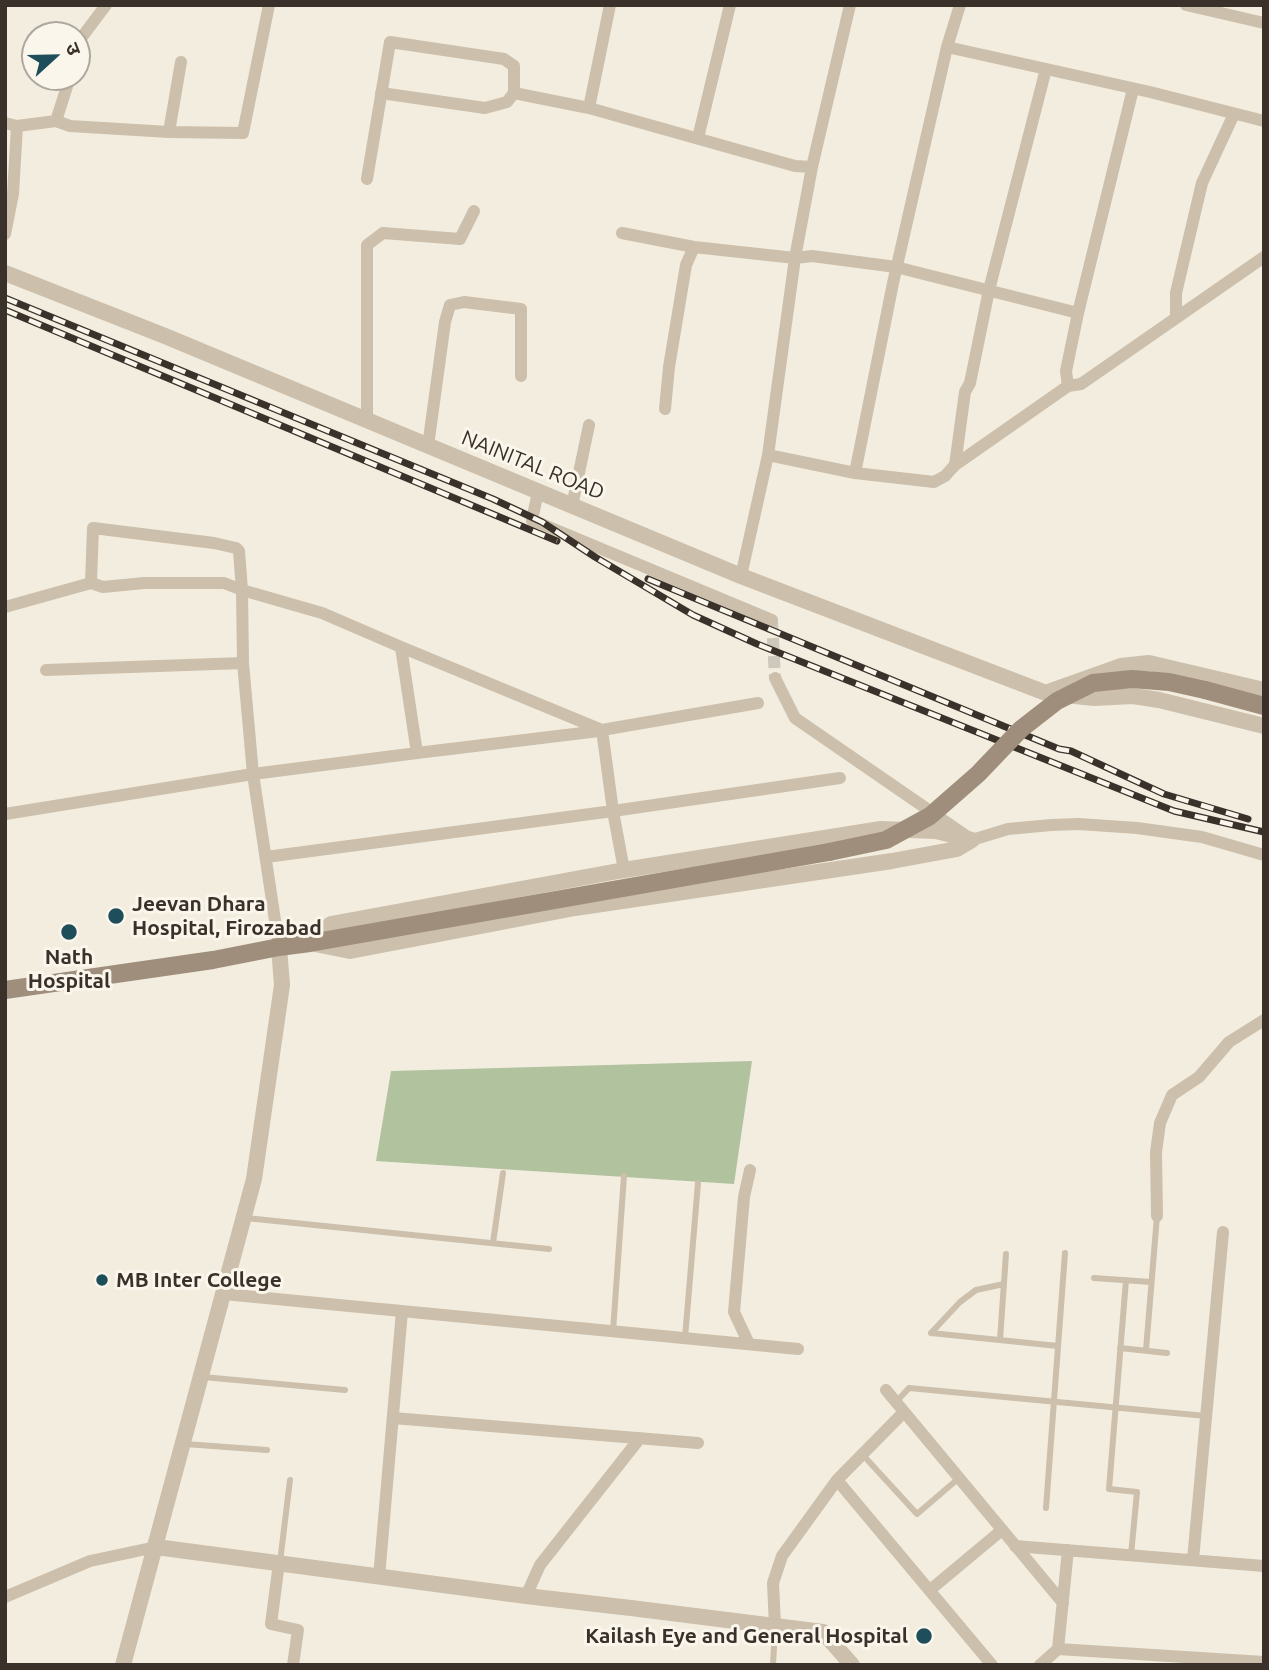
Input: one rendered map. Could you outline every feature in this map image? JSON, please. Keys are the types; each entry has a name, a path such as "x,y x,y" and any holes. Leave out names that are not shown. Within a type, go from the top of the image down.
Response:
{"main road":[{"path":"5,990 213,960 886,840 930,816 978,774 1021,729 1057,701 1093,683 1132,679 1169,682 1264,706"}],"street":[{"path":"91,25 106,5"},
{"path":"5,234 13,194 11,124 56,121 70,126 243,133 269,5"},
{"path":"589,108 610,5"},
{"path":"698,138 730,5"},
{"path":"741,576 768,455 795,258 812,167 850,5"},
{"path":"855,473 896,267 947,47 960,5"},
{"path":"1186,5 1264,23"},
{"path":"367,179 381,93 390,42 504,59 514,66 514,93 508,102 485,108 381,93"},
{"path":"947,47 1264,121"},
{"path":"169,132 180,62"},
{"path":"955,465 965,392 970,383 989,290 1046,69"},
{"path":"1068,386 1066,371 1078,313 1133,89"},
{"path":"56,121 66,91"},
{"path":"514,93 589,108 795,166 812,167"},
{"path":"1176,318 1176,293 1202,183 1234,114"},
{"path":"367,421 367,245 383,233 460,239 474,211"},
{"path":"622,233 694,247 795,258 812,256 896,267 1078,313"},
{"path":"665,409 669,367 686,265 694,247"},
{"path":"768,455 855,473 934,482 946,476 955,465 1068,386 1081,384 1264,257"},
{"name":"NAINITAL ROAD","path":"5,273 165,336 741,576 1046,693 1094,698 1133,696 1264,726"},
{"path":"428,446 445,322 450,305 464,302 522,309 521,376"},
{"path":"572,506 589,425"},
{"path":"538,492 532,520 772,620"},
{"path":"91,583 93,528 236,548 240,558 243,663 253,774 279,947 282,985 254,1179 123,1665"},
{"path":"5,607 91,583 103,587 144,583 225,583 322,613 602,730"},
{"path":"401,648 417,753"},
{"path":"46,670 243,663"},
{"path":"1046,693 1121,666 1149,663 1264,690"},
{"path":"1093,675 1094,698"},
{"path":"775,678 795,718 972,840"},
{"path":"5,814 253,774 602,730 758,703"},
{"path":"602,730 624,870"},
{"path":"266,857 840,778"},
{"path":"310,943 350,951 575,908 905,859 957,849 972,840 1008,829 1051,825 1137,828 1202,836 1264,855"},
{"path":"310,943 331,924 624,870 881,829 936,831 972,840"},
{"path":"1157,1216 1156,1152 1160,1123 1172,1095 1199,1077 1228,1042 1264,1020"},
{"path":"748,1344 734,1312 744,1197 750,1170"},
{"path":"1193,1560 1223,1232"},
{"path":"224,1294 798,1349"},
{"path":"379,1577 402,1311"},
{"path":"886,1390 1063,1603"},
{"path":"775,1626 773,1583 782,1556 837,1480 900,1407"},
{"path":"393,1418 698,1443"},
{"path":"526,1597 540,1565 640,1438"},
{"path":"837,1480 992,1665"},
{"path":"930,1590 1002,1530"},
{"path":"1015,1546 1264,1566"},
{"path":"5,1597 90,1561 156,1547 526,1597 823,1632 852,1665"},
{"path":"1058,1650 1068,1550"},
{"path":"279,1563 271,1624 298,1630 293,1665"},
{"path":"1040,1665 1058,1650 1264,1662"}],"lane":[{"path":"493,1244 503,1173"},
{"path":"612,1331 624,1176"},
{"path":"685,1338 698,1183"},
{"path":"1146,1350 1157,1216"},
{"path":"244,1218 549,1249"},
{"path":"1046,1508 1065,1253"},
{"path":"1000,1340 1006,1254"},
{"path":"1094,1278 1151,1282"},
{"path":"1126,1280 1109,1489 1136,1492 1131,1555"},
{"path":"1003,1284 976,1290 960,1302 931,1333 1058,1346"},
{"path":"1120,1348 1167,1353"},
{"path":"201,1377 345,1390"},
{"path":"900,1407 909,1388 1206,1416"},
{"path":"184,1444 267,1450"},
{"path":"862,1454 917,1514 959,1478"},
{"path":"279,1563 289,1480"},
{"path":"773,1665 775,1626"}],"green space":[{"path":"752,1061 734,1184 376,1161 391,1071"}],"tunnel":[{"path":"772,620 775,678"}],"railway":[{"path":"5,298 493,499 542,522 693,615 757,644 1174,811 1264,832"},
{"path":"5,310 557,541"},
{"path":"648,579 1059,749 1071,751 1164,794 1248,819"}],"place":[{"name":"Jeevan Dhara Hospital, Firozabad","path":"116,916"},
{"name":"Nath Hospital","path":"69,932"},
{"name":"MB Inter College","path":"102,1280"},
{"name":"Kailash Eye and General Hospital","path":"924,1636"}]}
